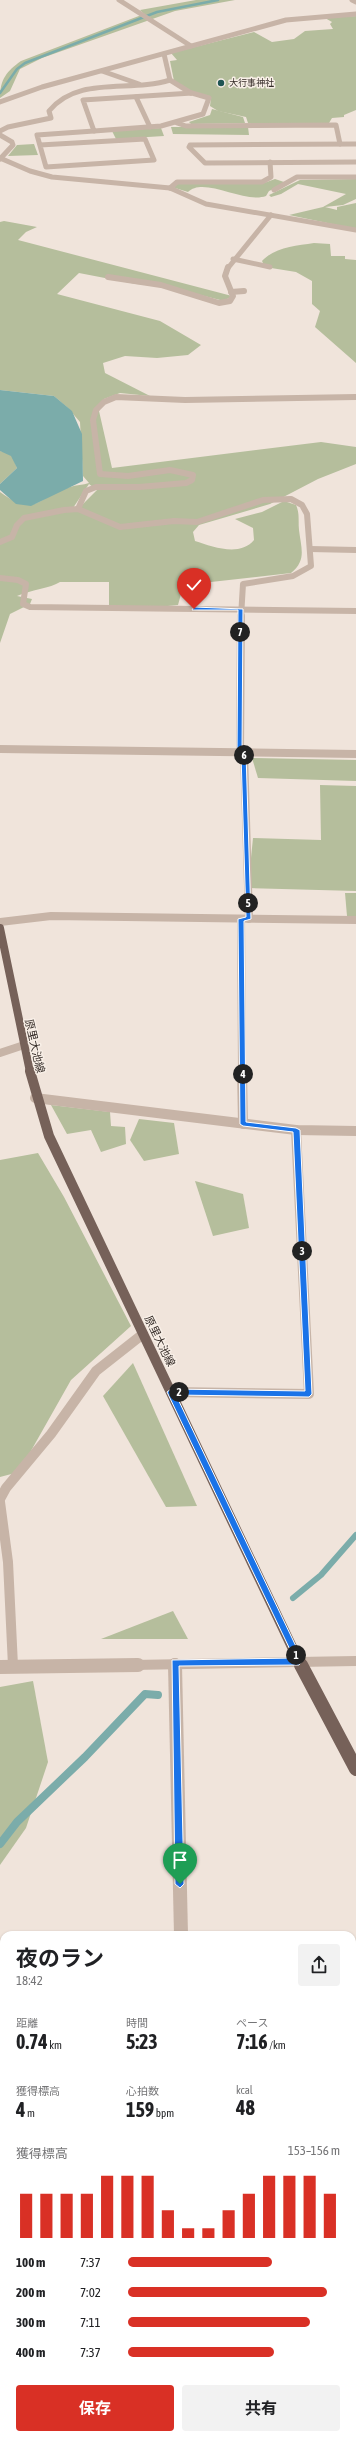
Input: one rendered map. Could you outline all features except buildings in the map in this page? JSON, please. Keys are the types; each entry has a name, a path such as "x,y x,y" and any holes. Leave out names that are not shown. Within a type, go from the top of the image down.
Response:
{"main road":[{"name":"原里大池線","path":"0,928 21,1046 35,1098 49,1136 299,1661 356,1769"}],"street":[{"path":"118,0 191,46"},
{"path":"352,0 356,2"},
{"path":"0,102 42,87 286,20 356,14"},
{"path":"164,54 170,80"},
{"path":"102,71 143,86"},
{"path":"0,131 8,127 51,118 52,116 49,111 59,98 69,94 98,88 143,86 170,80 192,93 209,98 203,114 176,122 150,127 38,135 40,145 46,167 154,160 144,138 40,145"},
{"path":"94,131 83,100 192,93"},
{"path":"136,97 150,127"},
{"path":"176,122 186,126 336,125 340,144"},
{"path":"0,136 12,142 13,145 1,158 30,172 93,182 170,188 206,204 356,230"},
{"path":"356,144 190,145 189,147 205,163 356,162"},
{"path":"270,162 271,177"},
{"path":"88,164 90,170"},
{"path":"92,176 93,182"},
{"path":"170,188 177,182 262,182 271,177 287,182"},
{"path":"274,190 297,177 356,177"},
{"path":"108,277 161,285 219,302 230,300 232,294 228,276 229,264 271,215"},
{"path":"233,259 270,267"},
{"path":"232,294 243,294"},
{"path":"78,509 86,491 96,487 139,487 186,483 192,480 193,475 185,472 166,471 129,476 100,474 93,420 96,410 104,402 124,396 185,400 356,397"},
{"path":"0,542 12,537 17,525 24,518 78,509 120,527 174,521 197,522 263,500 275,498 290,499 302,505 307,514 311,566 300,575 287,579 252,581 243,584 241,609 245,919 243,1124"},
{"path":"310,549 356,550"},
{"path":"0,578 18,580 26,584 23,604 30,607 356,611"},
{"path":"0,749 356,754"},
{"path":"0,922 51,916 356,920"},
{"path":"0,1053 21,1046"},
{"path":"35,1098 296,1130 356,1131"},
{"path":"171,1392 309,1394 296,1130"},
{"path":"13,1666 8,1562 0,1500 6,1488 51,1434 96,1371 143,1334"},
{"path":"0,1667 356,1661"},
{"path":"175,1663 180,1931"}],"green space":[{"path":"196,0 235,0 175,11 42,58 20,69 10,91 0,98 1,86 5,76 21,61 144,14 140,10"},
{"path":"356,16 356,110 344,115 344,117 332,118 329,123 248,123 246,117 218,111 210,106 211,98 193,93 174,81 170,61 177,60 171,53 254,32 272,42 294,39 305,31 333,29 330,24 332,22 325,18"},
{"path":"212,109 243,117 245,123 191,124 189,122 210,115"},
{"path":"171,127 248,127 249,135 173,134"},
{"path":"161,128 164,136 116,139 112,131"},
{"path":"34,144 38,155 8,156 17,145"},
{"path":"275,179 287,183 269,191 266,196 257,197 214,188 195,188 188,192 172,187 177,183 264,183"},
{"path":"356,179 356,199 343,205 325,207 337,210 337,207 356,203 356,229 289,215 323,207 346,194 298,184 281,194 271,197 269,195 300,180"},
{"path":"4,221 37,227 26,232 18,240 232,296 224,301 165,286 136,284 79,273 57,294 160,321 201,345 188,355 157,358 125,356 103,363 105,373 150,396 120,393 104,399 99,411 112,468 321,442 356,447 356,464 318,479 270,504 199,525 193,532 195,541 210,546 226,549 241,548 254,540 253,528 235,519 262,512 284,501 296,505 302,553 299,563 291,573 202,583 196,590 181,594 178,605 147,608 109,606 109,582 60,582 17,596 32,599 30,604 10,614 0,643 0,492 12,500 21,504 29,505 59,491 89,483 83,476 80,422 68,408 54,396 0,390 0,222","holes":["89,484 97,490 77,510 20,517 73,508"]},
{"path":"314,243 330,244 331,256 345,256 345,259 356,260 356,363 315,327 320,311 312,304 312,281 296,272 265,267 262,261 267,256 279,250"},
{"path":"0,451 11,453 17,468 0,484"},
{"path":"252,758 356,760 356,781 258,778"},
{"path":"320,785 356,786 356,891 248,888 253,838 321,840"},
{"path":"345,893 356,893 356,916 347,916"},
{"path":"51,1105 110,1112 111,1126 125,1127 126,1144 101,1152 91,1130 67,1134"},
{"path":"139,1119 174,1123 179,1154 144,1161 130,1140"},
{"path":"38,1153 64,1197 131,1326 71,1380 19,1472 0,1477 0,1160"},
{"path":"195,1181 243,1194 249,1228 213,1236"},
{"path":"133,1363 197,1506 166,1507 103,1396"},
{"path":"173,1611 188,1639 101,1639"},
{"path":"33,1681 48,1762 26,1828 0,1865 0,1687"}],"water":[{"path":"0,390 54,396 72,411 82,434 83,481 31,506 16,504 0,490 0,484 17,468 11,456 0,451"}],"waterway":[{"path":"0,93 17,69 25,63 157,12 218,0"},
{"path":"293,1598 321,1575 356,1535"},
{"path":"0,1844 17,1822 85,1757 145,1694 158,1695"}],"place":[{"name":"大行事神社","path":"221,83"}],"route":[{"path":"180,1884 175,1663 299,1661 171,1392 309,1394 296,1130 243,1124 241,919 249,919 244,752 240,752 241,609 194,609"}]}
